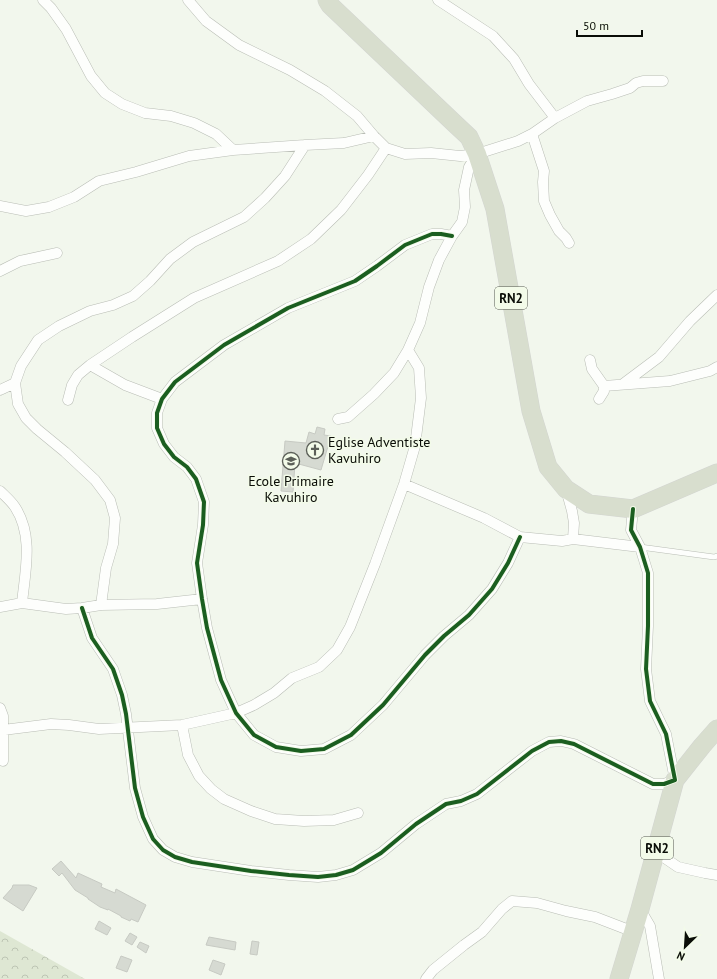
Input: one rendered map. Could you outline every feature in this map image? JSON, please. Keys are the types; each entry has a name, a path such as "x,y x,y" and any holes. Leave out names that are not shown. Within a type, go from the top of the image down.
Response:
{"highway":[{"name":"RN2","path":"328,0 330,5 469,137 477,154 495,209 531,411 548,467 566,489 589,504 633,509 717,473"},
{"name":"RN2","path":"619,979 634,932 675,780 717,729"}],"street":[{"path":"43,0 51,8 66,29 91,76 105,93 122,104 144,113 170,116 194,122 216,134 233,150"},
{"path":"188,0 206,21 239,45 290,70 325,91 357,116 386,148 405,154 431,153 460,156 477,154 506,144 513,144 532,134 555,118 587,101 630,88 636,83 643,81 663,81"},
{"path":"438,0 493,36 514,58 530,84 555,118"},
{"path":"532,134 544,171 544,201 550,216 559,231 569,243"},
{"path":"0,206 26,211 49,207 74,197 99,180 136,172 189,156 233,150 305,144 344,143 374,136"},
{"path":"101,605 106,568 113,544 115,518 110,500 95,480 66,452 37,429 26,418 18,404 15,383 20,366 38,340 59,326 90,311 113,305 133,296 150,281 170,259 193,242 244,217 265,198 285,176 305,144"},
{"path":"68,400 72,385 78,375 90,365 132,337 194,298 278,261 311,239 341,210 368,175 386,148"},
{"path":"338,419 348,418 374,394 394,373 408,350 420,324 429,287 439,260 452,236 462,222 465,207 464,190 469,167 477,154"},
{"path":"452,236 432,234 405,245 355,280 288,308 224,344 175,382 162,399 157,413 157,428 164,444 174,457 187,467 196,479 204,502 203,524 197,563 202,599 207,628 222,680 236,713 254,735 276,747 301,751 324,749 351,735 383,705 425,655 444,636 469,615 492,589 508,563 520,537"},
{"path":"0,271 20,261 57,253"},
{"path":"622,384 659,357 690,322 717,295"},
{"path":"3,730 50,724 99,729 182,726 236,713 274,694 292,678 319,667 337,650 350,627 404,484 415,446 421,398 419,368 408,350"},
{"path":"590,360 592,369 604,386 604,391 599,399"},
{"path":"90,365 125,385 162,399"},
{"path":"604,386 670,381 717,367"},
{"path":"0,390 15,383"},
{"path":"404,484 484,518 520,537 562,541 573,539 640,547"},
{"path":"566,489 574,523 573,539"},
{"path":"0,491 15,507 25,527 28,549 22,604"},
{"path":"82,608 92,638 113,669 122,695 128,728 135,788 143,817 153,839 163,850 175,857 192,862 251,871 318,877 336,875 353,870 381,853 416,824 446,804 461,801 477,794 532,751 549,742 561,741 574,744 653,784 664,784 675,780 666,734 650,701 646,675 648,573 640,547 631,530 633,509"},
{"path":"0,607 22,604 66,609 101,605 157,604 202,599"},
{"path":"0,708 3,716 2,761"},
{"path":"182,726 188,755 199,776 211,789 224,798 251,811 275,819 304,821 334,820 358,813"},
{"path":"656,852 678,867 717,875"},
{"path":"426,979 433,970 482,932 502,909 512,901 537,902 566,911 594,917 634,932"},
{"path":"640,910 650,926 659,979"}],"lane":[{"path":"640,547 688,554 717,556"}],"green space":[{"path":"0,931 85,979 0,979"}],"building":[{"path":"317,427 325,429 324,435 331,436 321,470 295,463 293,492 281,491 285,441 306,443 309,432 315,434"},
{"path":"61,861 76,878 78,873 102,884 101,887 115,893 116,889 146,905 138,922 131,919 130,921 108,909 100,907 75,890 62,873 59,876 52,869"},
{"path":"13,885 29,885 37,888 23,911 3,898"},
{"path":"99,921 111,928 107,935 95,929"},
{"path":"130,933 137,937 132,945 125,941"},
{"path":"209,937 236,942 235,950 206,945"},
{"path":"252,941 259,942 257,955 250,954"},
{"path":"140,942 149,946 146,953 137,947"},
{"path":"121,956 132,960 127,972 116,968"},
{"path":"213,960 225,964 221,975 209,970"}],"cycle path":[{"path":"452,236 432,234 405,245 355,281 288,308 224,345 175,382 162,399 157,413 157,428 164,444 174,457 187,467 196,479 204,502 203,525 197,563 202,599 207,628 221,680 236,713 254,735 276,747 301,751 324,749 351,735 383,705 425,655 444,636 469,615 492,589 508,563 520,537"},
{"path":"82,608 92,638 113,669 122,695 126,714 135,788 143,817 153,839 163,850 175,857 192,862 251,871 318,877 336,875 353,870 381,853 416,824 446,804 461,801 477,794 532,751 549,742 561,741 574,744 653,784 664,784 675,780 666,734 650,701 646,669 648,573 640,547 631,530 633,509"}],"place":[{"name":"Eglise Adventiste Kavuhiro","path":"315,450"},
{"name":"Ecole Primaire Kavuhiro","path":"291,461"}]}
